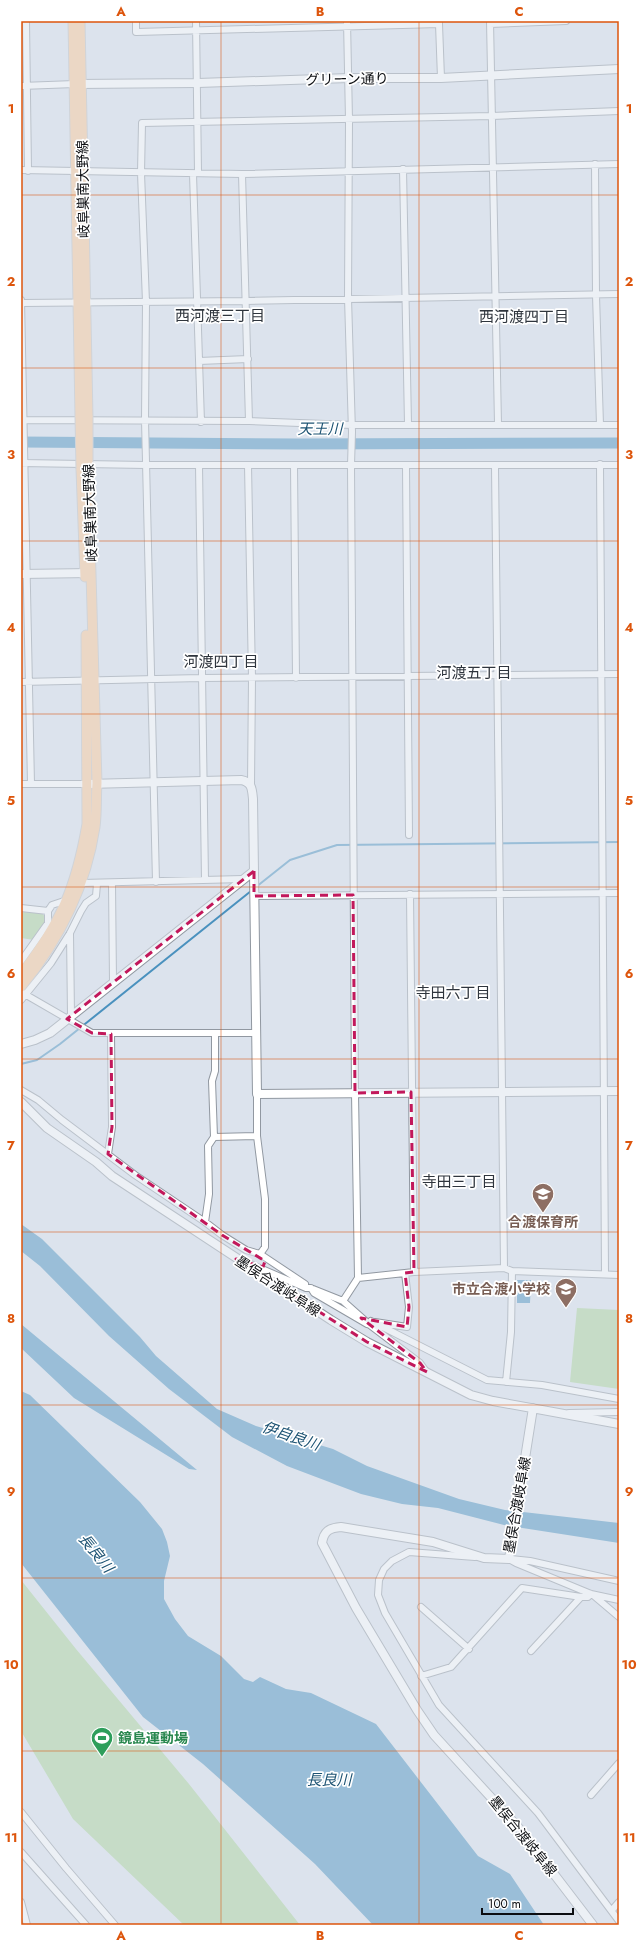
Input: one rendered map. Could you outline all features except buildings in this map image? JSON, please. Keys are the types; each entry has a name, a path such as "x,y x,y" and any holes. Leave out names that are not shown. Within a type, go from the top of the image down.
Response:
{"main road":[{"name":"岐阜巣南大野線","path":"73,21 78,84"},
{"name":"岐阜巣南大野線","path":"22,991 60,932 71,911 82,883 90,855 95,825 92,784 91,681 84,417 78,84 80,21"},
{"name":"岐阜巣南大野線","path":"21,974 40,949 61,914 67,900 77,873 86,832 92,784"}],"street":[{"path":"26,21 24,86 28,171"},
{"path":"136,21 136,32 251,28 305,24 439,22 441,78"},
{"path":"196,21 198,123 195,173 201,422"},
{"path":"251,21 251,28"},
{"path":"498,424 494,296 492,75 490,23 566,21"},
{"path":"343,1301 358,1278 353,895 352,428 348,298 349,78 347,23"},
{"name":"グリーン通り","path":"78,84 198,83 349,78 441,78 619,69"},
{"path":"24,86 78,84"},
{"path":"156,882 145,428 146,302 141,173 142,124 349,120 619,111"},
{"path":"595,164 596,295 600,425"},
{"path":"21,170 242,174 619,164"},
{"path":"403,169 404,297 408,424"},
{"path":"242,174 250,421"},
{"path":"31,784 24,574 24,428 22,420 21,302 197,302 619,294"},
{"path":"199,361 248,360"},
{"path":"22,420 145,420 201,422 250,421 352,428 408,424 619,425"},
{"path":"23,461 146,466 294,465 351,462 406,465 496,466 619,464"},
{"path":"600,464 600,674 605,1274"},
{"path":"198,465 205,880"},
{"path":"248,465 252,678 251,785 253,799 257,1136 265,1199 265,1247 260,1254"},
{"path":"294,465 296,678"},
{"path":"406,465 409,835"},
{"path":"496,466 499,894 504,1268"},
{"path":"24,574 88,573"},
{"path":"21,682 201,678 619,674"},
{"path":"21,784 92,784 241,780 248,781 251,785"},
{"path":"21,1044 36,1040 71,1020 113,982 243,879 254,874"},
{"path":"82,883 97,884 243,879"},
{"path":"112,883 113,982"},
{"path":"97,884 96,896 86,903 70,933 51,963 22,991 92,1033 255,1033"},
{"path":"254,895 619,893"},
{"path":"410,894 414,1272"},
{"path":"21,908 50,908 67,900"},
{"path":"50,908 61,914"},
{"path":"21,961 48,924 50,908"},
{"path":"70,933 71,1020"},
{"path":"108,1154 112,1127 111,1034"},
{"path":"205,1222 209,1194 208,1146 214,1137 212,1081 215,1071 216,1034"},
{"path":"21,1090 38,1100 135,1175 222,1235 246,1250 260,1254 311,1288 343,1301 420,1363 427,1372"},
{"path":"257,1094 619,1091"},
{"name":"墨俣合渡岐阜線","path":"21,1102 46,1128 96,1162 112,1176 236,1259 361,1338 471,1395 533,1412 509,1559 484,1558 433,1542 341,1527 332,1528 326,1531 323,1535 322,1543 356,1608 416,1710 434,1735 518,1827 593,1925"},
{"path":"214,1137 257,1136"},
{"path":"236,1259 252,1264 306,1288 311,1288"},
{"path":"358,1278 414,1272 504,1268 512,1271 619,1275"},
{"path":"506,1382 511,1332 512,1271"},
{"path":"369,1322 407,1327 409,1307 404,1273"},
{"path":"311,1288 314,1293 337,1307 487,1380 542,1385 619,1399"},
{"path":"533,1412 562,1414 619,1424"},
{"path":"562,1414 572,1412 619,1412"},
{"path":"484,1558 409,1552 392,1561 384,1569 379,1580 378,1595 385,1614 439,1705 538,1813 619,1921"},
{"path":"509,1559 530,1560 619,1581"},
{"path":"509,1559 591,1594 619,1600"},
{"path":"421,1676 451,1667 469,1649 486,1627 522,1588 581,1597 588,1597 591,1594"},
{"path":"591,1594 619,1617"},
{"path":"531,1651 581,1597"},
{"path":"421,1607 469,1649"},
{"path":"592,1795 619,1763"},
{"path":"21,1812 66,1868 115,1925"},
{"path":"21,1852 86,1925"},
{"path":"21,1902 27,1925"},
{"path":"612,1910 619,1902"}],"highlighted area":[{"path":"254,871 254,896 353,895 355,1093 411,1092 414,1272 405,1273 409,1307 407,1327 361,1318 420,1363 427,1372 367,1342 236,1259 263,1267 265,1261 222,1235 108,1154 112,1127 111,1034 92,1033 67,1019"}],"green space":[{"path":"21,912 41,913 46,917 44,924 34,940 21,938"},
{"path":"577,1308 619,1310 619,1389 570,1382"},
{"name":"鏡島運動場","path":"21,1580 76,1649 189,1784 300,1925 184,1925 73,1819 21,1731"}],"water":[{"path":"21,1224 42,1239 140,1337 156,1356 217,1409 256,1426 333,1449 367,1466 459,1499 505,1510 619,1523 619,1543 504,1525 438,1508 402,1504 361,1494 287,1466 232,1437 169,1389 109,1336 40,1266 21,1251"},
{"path":"517,1280 531,1280 530,1303 517,1303"},
{"path":"21,1324 197,1470 189,1469 74,1398 21,1348"},
{"name":"長良川","path":"21,1391 30,1395 140,1502 162,1529 170,1556 164,1581 164,1599 175,1619 188,1636 221,1656 244,1679 253,1682 260,1677 286,1689 311,1693 376,1724 478,1856 510,1874 544,1925 373,1925 315,1864 203,1764 143,1717 21,1563"}],"waterway":[{"name":"天王川","path":"21,442 299,444 619,443"},
{"path":"256,887 290,860 337,845 619,842"},
{"path":"21,1064 37,1060 60,1044 251,891"}],"place":[{"name":"合渡保育所","path":"543,1214"},
{"name":"市立合渡小学校","path":"566,1308"},
{"name":"鏡島運動場","path":"102,1758"}],"district":[{"name":"西河渡三丁目","path":"220,316"},
{"name":"西河渡四丁目","path":"524,317"},
{"name":"河渡四丁目","path":"221,662"},
{"name":"河渡五丁目","path":"474,673"},
{"name":"寺田六丁目","path":"453,993"},
{"name":"寺田三丁目","path":"459,1182"}],"water label":[{"name":"伊自良川","path":"291,1436"}]}
